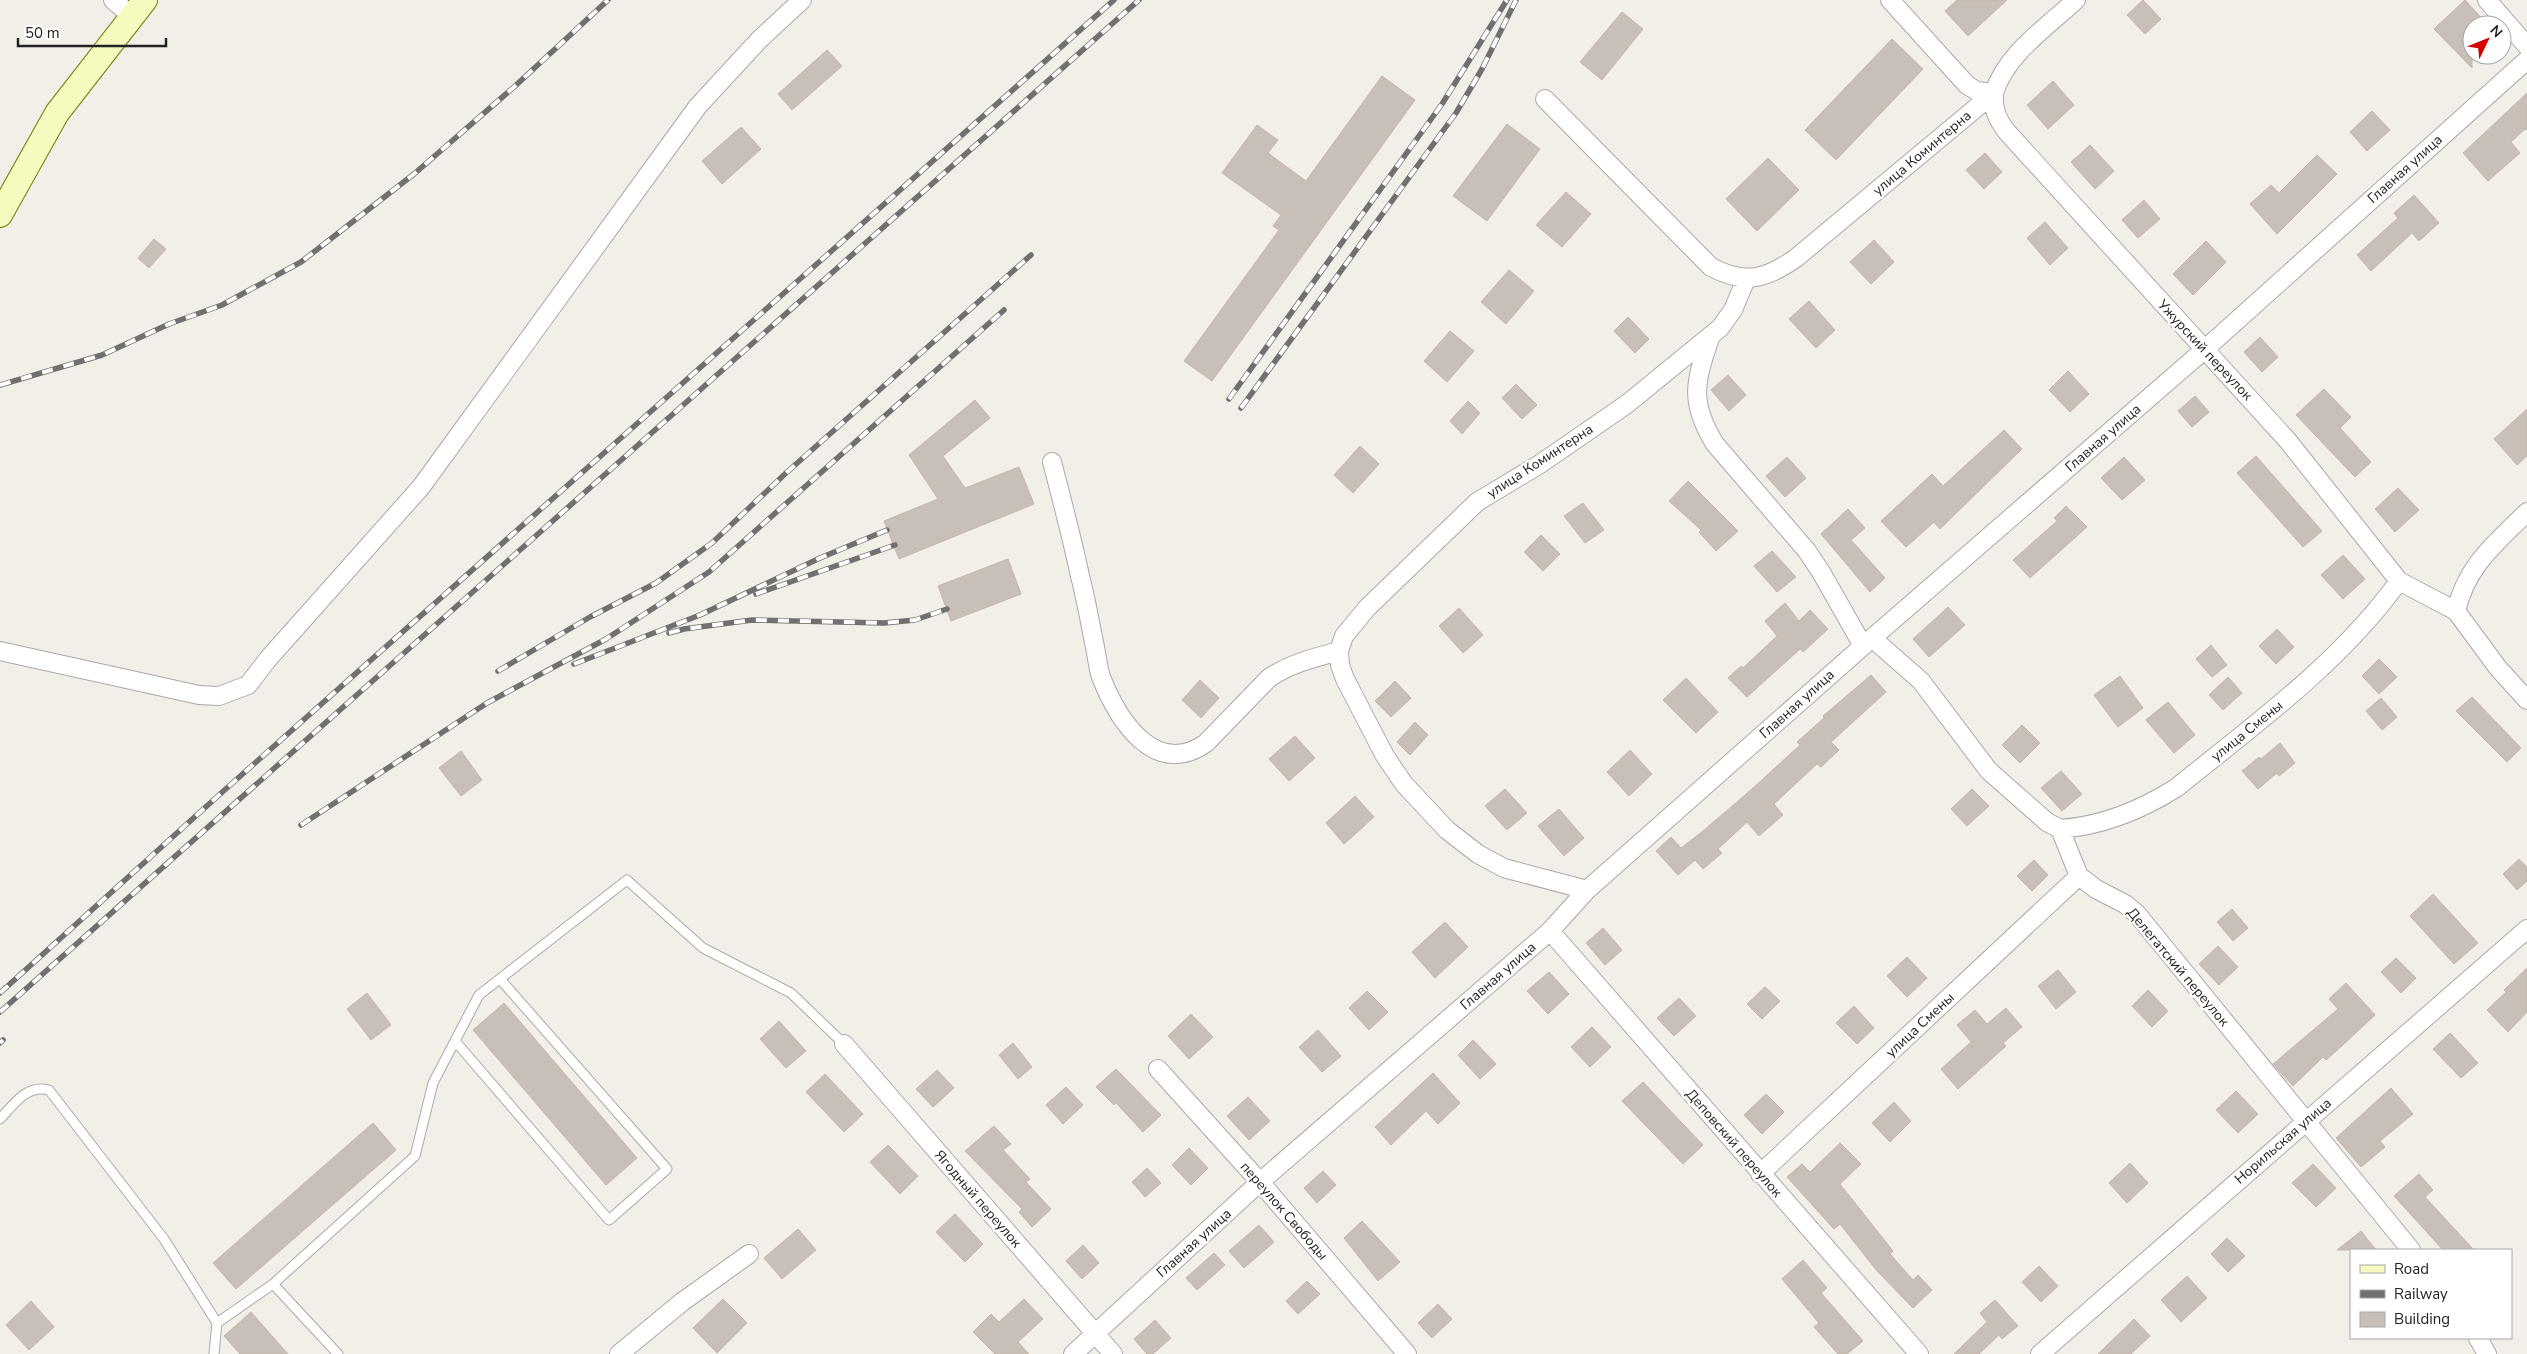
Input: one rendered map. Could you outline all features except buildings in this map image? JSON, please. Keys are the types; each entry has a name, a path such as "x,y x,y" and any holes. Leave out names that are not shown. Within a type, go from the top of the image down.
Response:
{"main road":[{"path":"0,215 58,113 138,8"}],"street":[{"path":"113,0 138,8"},
{"path":"0,651 189,694 219,696 248,685 268,659 422,487 698,106 759,40 802,0"},
{"path":"1890,0 1967,85 1977,91 1994,93"},
{"name":"улица Коминтерна","path":"1545,99 1711,267 1727,276 1746,279 1760,277 1781,268 1796,258 1994,93 1998,80 2008,65 2076,0"},
{"path":"2487,0 2527,46"},
{"name":"Главная улица","path":"1073,1354 1260,1182 1550,931 1587,890 1867,642 2204,350 2527,60"},
{"name":"Ужурский переулок","path":"1994,93 1993,107 1996,117 2007,132 2204,350 2240,386 2288,441 2399,581 2456,611 2498,668 2527,700"},
{"name":"улица Коминтерна","path":"1339,651 1344,636 1367,608 1472,506 1540,464 1626,404 1710,338 1729,318 1746,279"},
{"path":"1710,338 1696,378 1696,395 1705,428 1715,444 1812,558 1867,642 1920,681 1989,771 2047,822 2060,829 2079,876"},
{"path":"1052,462 1081,578 1100,676 1123,720 1144,744 1163,753 1184,755 1194,751 1206,743 1275,674 1294,664 1339,651 1340,665 1345,679 1385,756 1404,784 1447,830 1478,854 1504,868 1587,890"},
{"path":"2456,611 2460,593 2478,561 2527,512"},
{"name":"улица Смены","path":"2060,829 2094,825 2154,802 2176,788 2310,679 2368,623 2399,581"},
{"name":"улица Смены","path":"1760,1174 2079,876"},
{"name":"Делегатский переулок","path":"2079,876 2096,889 2125,904 2137,914 2410,1249"},
{"name":"Норильская улица","path":"2040,1354 2527,929"},
{"name":"Деповский переулок","path":"1550,931 1918,1354"},
{"name":"Ягодный переулок","path":"844,1044 1113,1354"},
{"name":"переулок Свободы","path":"1158,1070 1260,1182 1407,1354"},
{"path":"619,1354 682,1302 750,1254"},
{"path":"2479,1339 2487,1354"}],"lane":[{"path":"217,1323 273,1284 415,1156 433,1083 479,995 627,880 703,948 791,993 844,1044"},
{"path":"456,1041 609,1220 667,1169 500,979"},
{"path":"0,1119 28,1091 40,1088 49,1090 164,1239 217,1323 214,1354"},
{"path":"273,1284 338,1354"}],"railway":[{"path":"0,385 102,355 169,324 222,305 301,262 414,174 514,87 608,0"},
{"path":"0,993 219,795 1114,0"},
{"path":"0,1012 1139,0"},
{"path":"1229,399 1442,104 1507,0"},
{"path":"1241,408 1456,113 1482,69 1516,0"},
{"path":"498,671 590,617 656,583 712,543 786,473 1031,255"},
{"path":"301,825 487,703 606,639 709,572 1004,310"},
{"path":"574,664 700,615 820,558 887,530"},
{"path":"756,594 895,545"},
{"path":"669,633 684,629 752,620 884,623 915,620 947,609"},
{"path":"0,1043 3,1040"}]}
